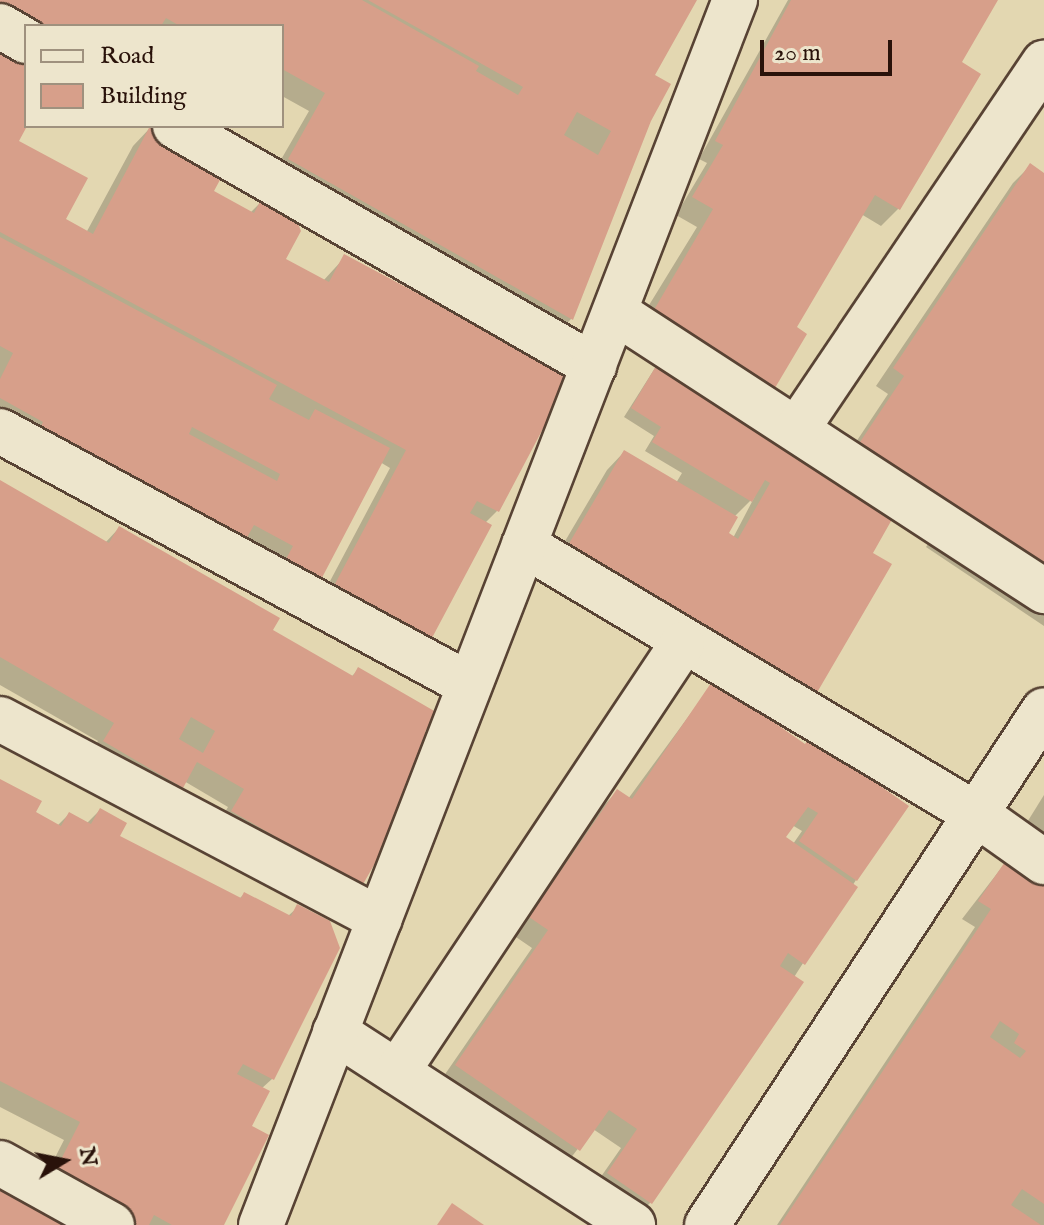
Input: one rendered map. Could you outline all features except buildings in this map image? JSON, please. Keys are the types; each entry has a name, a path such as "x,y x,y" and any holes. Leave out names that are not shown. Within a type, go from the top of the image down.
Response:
{"street":[{"path":"261,1225 735,0"},
{"path":"0,26 24,40"},
{"path":"797,429 1044,63"},
{"path":"178,128 594,366"},
{"path":"615,312 1044,591"},
{"path":"0,431 468,684"},
{"path":"524,545 682,644 979,816 1044,862"},
{"path":"397,1072 682,644"},
{"path":"707,1225 979,816 1044,710"},
{"path":"0,719 379,919"},
{"path":"335,1032 633,1225"},
{"path":"0,1163 112,1225"}]}
